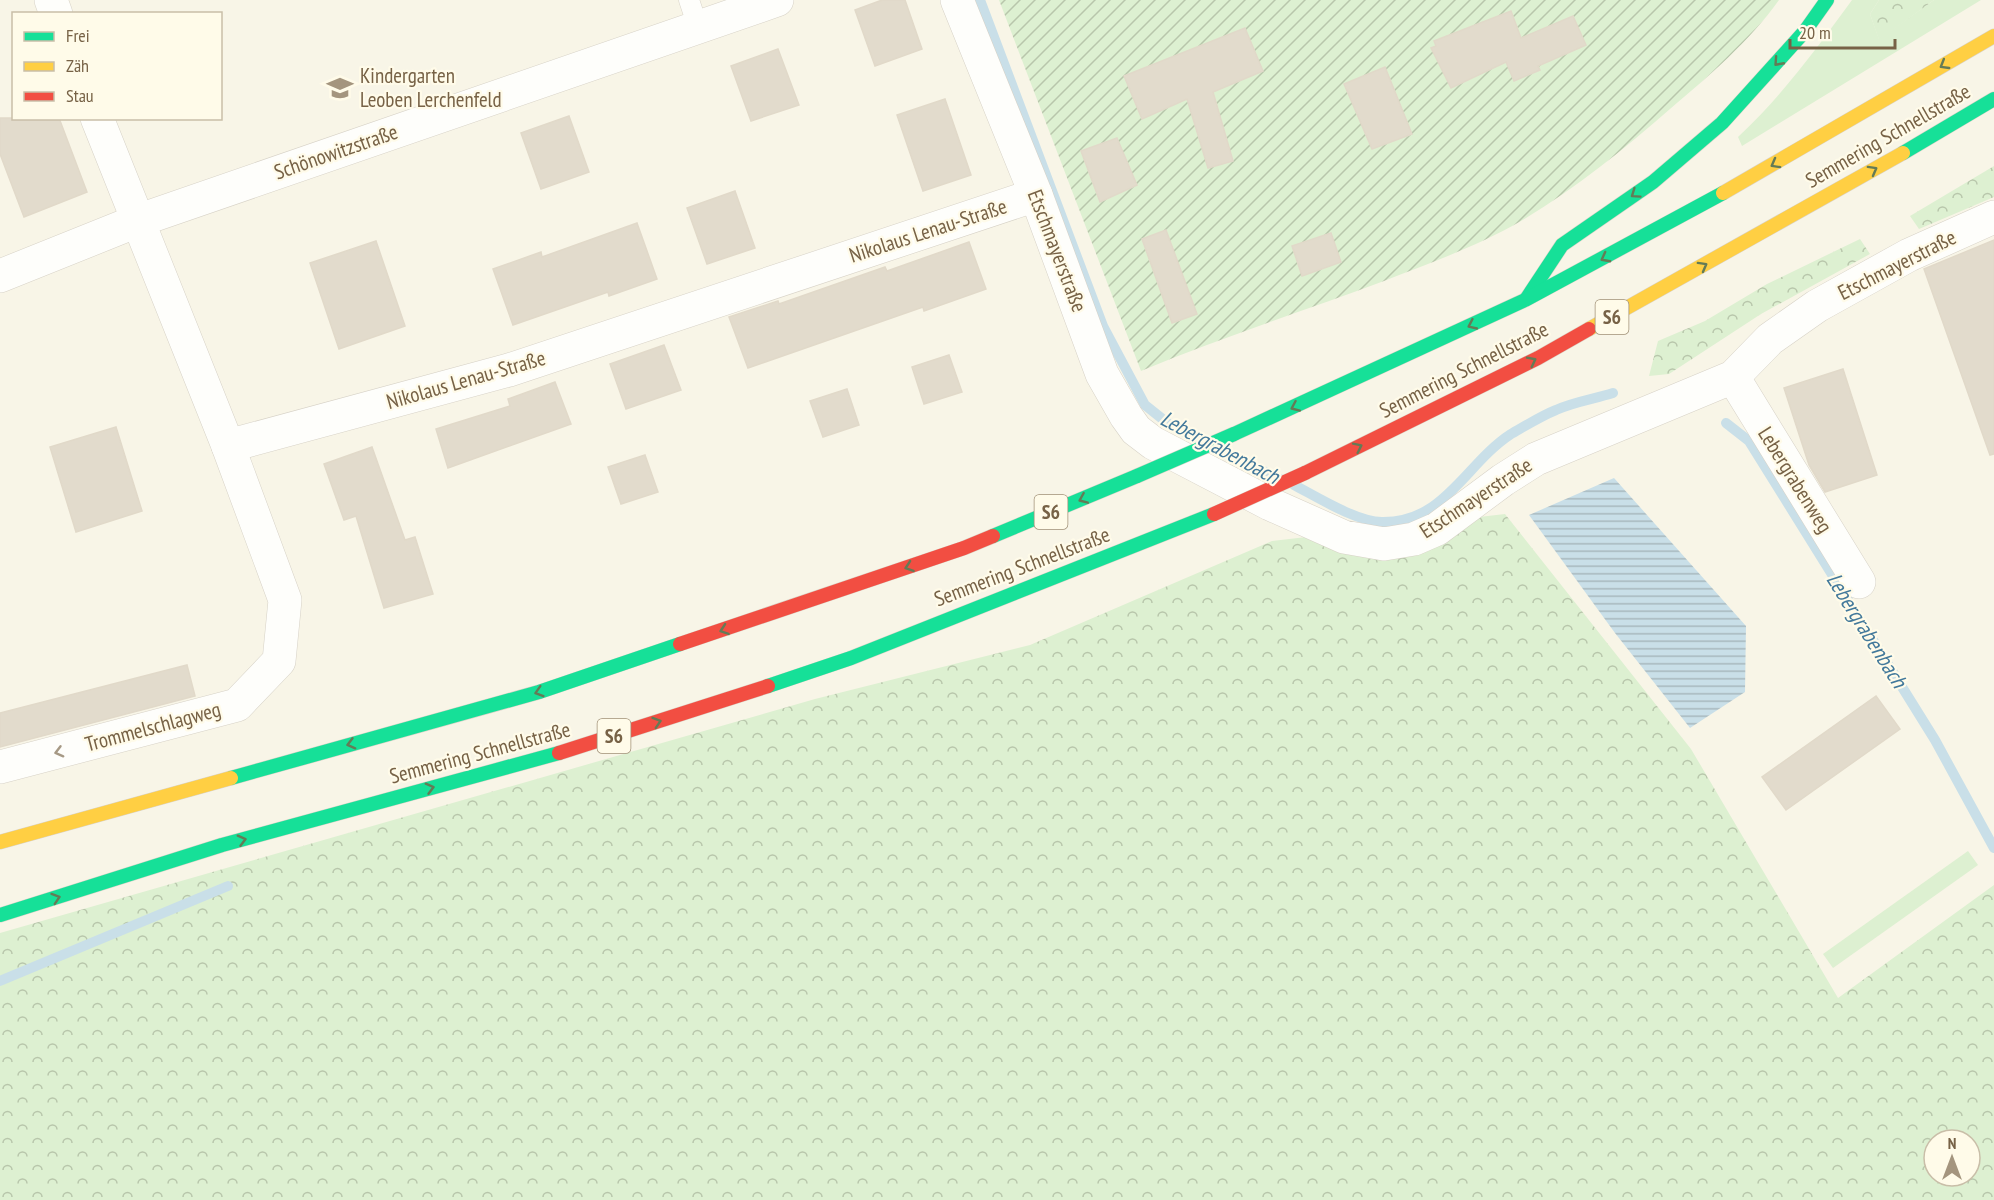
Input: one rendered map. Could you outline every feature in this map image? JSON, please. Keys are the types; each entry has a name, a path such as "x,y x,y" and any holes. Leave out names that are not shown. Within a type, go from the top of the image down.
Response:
{"highway":[{"path":"1525,300 1562,245 1653,182 1722,123 1805,32 1827,0"},
{"name":"Semmering Schnellstraße","path":"0,842 539,692 964,548 1234,434 1525,300 1674,221 1994,36"},
{"name":"Semmering Schnellstraße","path":"0,915 222,845 587,745 851,658 1215,514 1305,473 1538,358 1912,148 1994,99"}],"street":[{"name":"Schönowitzstraße","path":"0,276 136,221 693,14 777,0"},
{"name":"Etschmayerstraße","path":"957,0 1036,195 1102,374 1136,430 1153,443 1270,504 1344,537 1384,544 1414,539 1437,529 1503,480 1536,459 1733,377 1770,339 1817,306 1900,260 1994,218"},
{"path":"98,120 136,221 228,446"},
{"name":"Nikolaus Lenau-Straße","path":"228,446 509,370 1036,195"},
{"name":"Lebergrabenweg","path":"1733,377 1859,582"},
{"name":"Trommelschlagweg","path":"0,767 237,705 279,661 285,600 228,446"}],"green space":[{"path":"999,0 1779,0 1755,30 1699,84 1616,154 1521,221 1436,261 1141,371"},
{"path":"1852,0 1879,0 1870,14 1879,39 1934,0 1981,0 1742,146 1738,137 1784,88"},
{"path":"1879,0 1934,0 1879,40 1870,14"},
{"path":"1994,166 1994,197 1919,229 1910,216"},
{"path":"1860,239 1870,254 1761,314 1669,374 1649,376 1658,341 1705,321 1767,284"},
{"path":"1505,514 1691,749 1838,998 1994,885 1994,1200 0,1200 0,933 815,699 1030,645 1272,541"},
{"path":"1968,851 1978,865 1833,968 1823,954"}],"water":[{"path":"1614,478 1746,626 1745,692 1690,728 1615,633 1529,515"}],"building":[{"path":"882,0 905,0 922,49 875,66 855,10"},
{"path":"1511,11 1521,38 1573,16 1586,45 1538,66 1540,70 1514,81 1506,62 1451,88 1431,48 1436,46 1434,41"},
{"path":"1245,28 1263,71 1213,92 1233,161 1208,168 1187,99 1142,119 1124,76"},
{"path":"778,49 799,105 751,121 731,66"},
{"path":"1385,67 1412,134 1372,149 1344,84"},
{"path":"945,99 971,175 923,191 897,115"},
{"path":"569,116 589,172 541,189 521,133"},
{"path":"0,118 60,120 87,192 24,217 0,154"},
{"path":"1117,138 1137,185 1100,202 1081,151"},
{"path":"735,191 755,248 707,264 687,208"},
{"path":"637,223 657,279 609,296 608,292 513,325 493,269 541,252 542,257"},
{"path":"1166,230 1197,314 1172,323 1142,239"},
{"path":"1331,233 1341,262 1302,276 1292,246"},
{"path":"1994,240 1994,454 1990,455 1924,269"},
{"path":"376,241 405,326 339,349 310,263"},
{"path":"969,242 986,289 924,311 923,307 748,368 729,317 778,301 779,304 885,267 887,271"},
{"path":"664,345 681,390 626,409 610,364"},
{"path":"949,355 962,392 924,404 912,367"},
{"path":"1843,369 1877,475 1825,492 1809,465 1784,388"},
{"path":"555,382 571,424 448,468 436,429 510,406 508,399"},
{"path":"847,389 859,425 823,437 810,401"},
{"path":"116,427 142,511 76,532 50,447"},
{"path":"372,447 405,540 415,537 433,594 384,608 356,516 344,520 324,464"},
{"path":"645,455 658,492 621,504 608,467"},
{"path":"187,665 195,696 0,747 0,713"},
{"path":"1876,696 1900,729 1786,810 1762,777"}],"waterway":[{"name":"Lebergrabenbach","path":"980,0 1103,326 1145,405 1170,425 1201,440"},
{"name":"Lebergrabenbach","path":"1294,485 1361,518 1382,522 1404,520 1438,503 1495,446 1511,434 1563,407 1613,393"},
{"name":"Lebergrabenbach","path":"1726,423 1749,441 1935,740 1994,848"},
{"name":"Lebergrabenbach","path":"1218,449 1280,479"},
{"path":"0,981 228,886"}],"traffic: fast":[{"path":"1527,298 1562,245 1653,182 1722,123 1805,31 1827,0"},
{"path":"1903,153 1994,99"},
{"path":"1234,434 1525,300 1723,193"},
{"path":"1137,476 1234,434"},
{"path":"993,536 1137,476"},
{"path":"768,686 851,658 1214,514"},
{"path":"231,778 539,692 680,644"},
{"path":"0,915 222,845 559,753"}],"traffic: slow":[{"path":"1723,193 1994,36"},
{"path":"1589,329 1903,153"},
{"path":"0,842 231,778"}],"traffic: jam":[{"path":"1305,473 1538,358 1589,329"},
{"path":"1214,514 1305,473"},
{"path":"680,644 964,548 993,536"},
{"path":"559,753 768,686"}],"place":[{"name":"Kindergarten Leoben Lerchenfeld","path":"340,88"}]}
